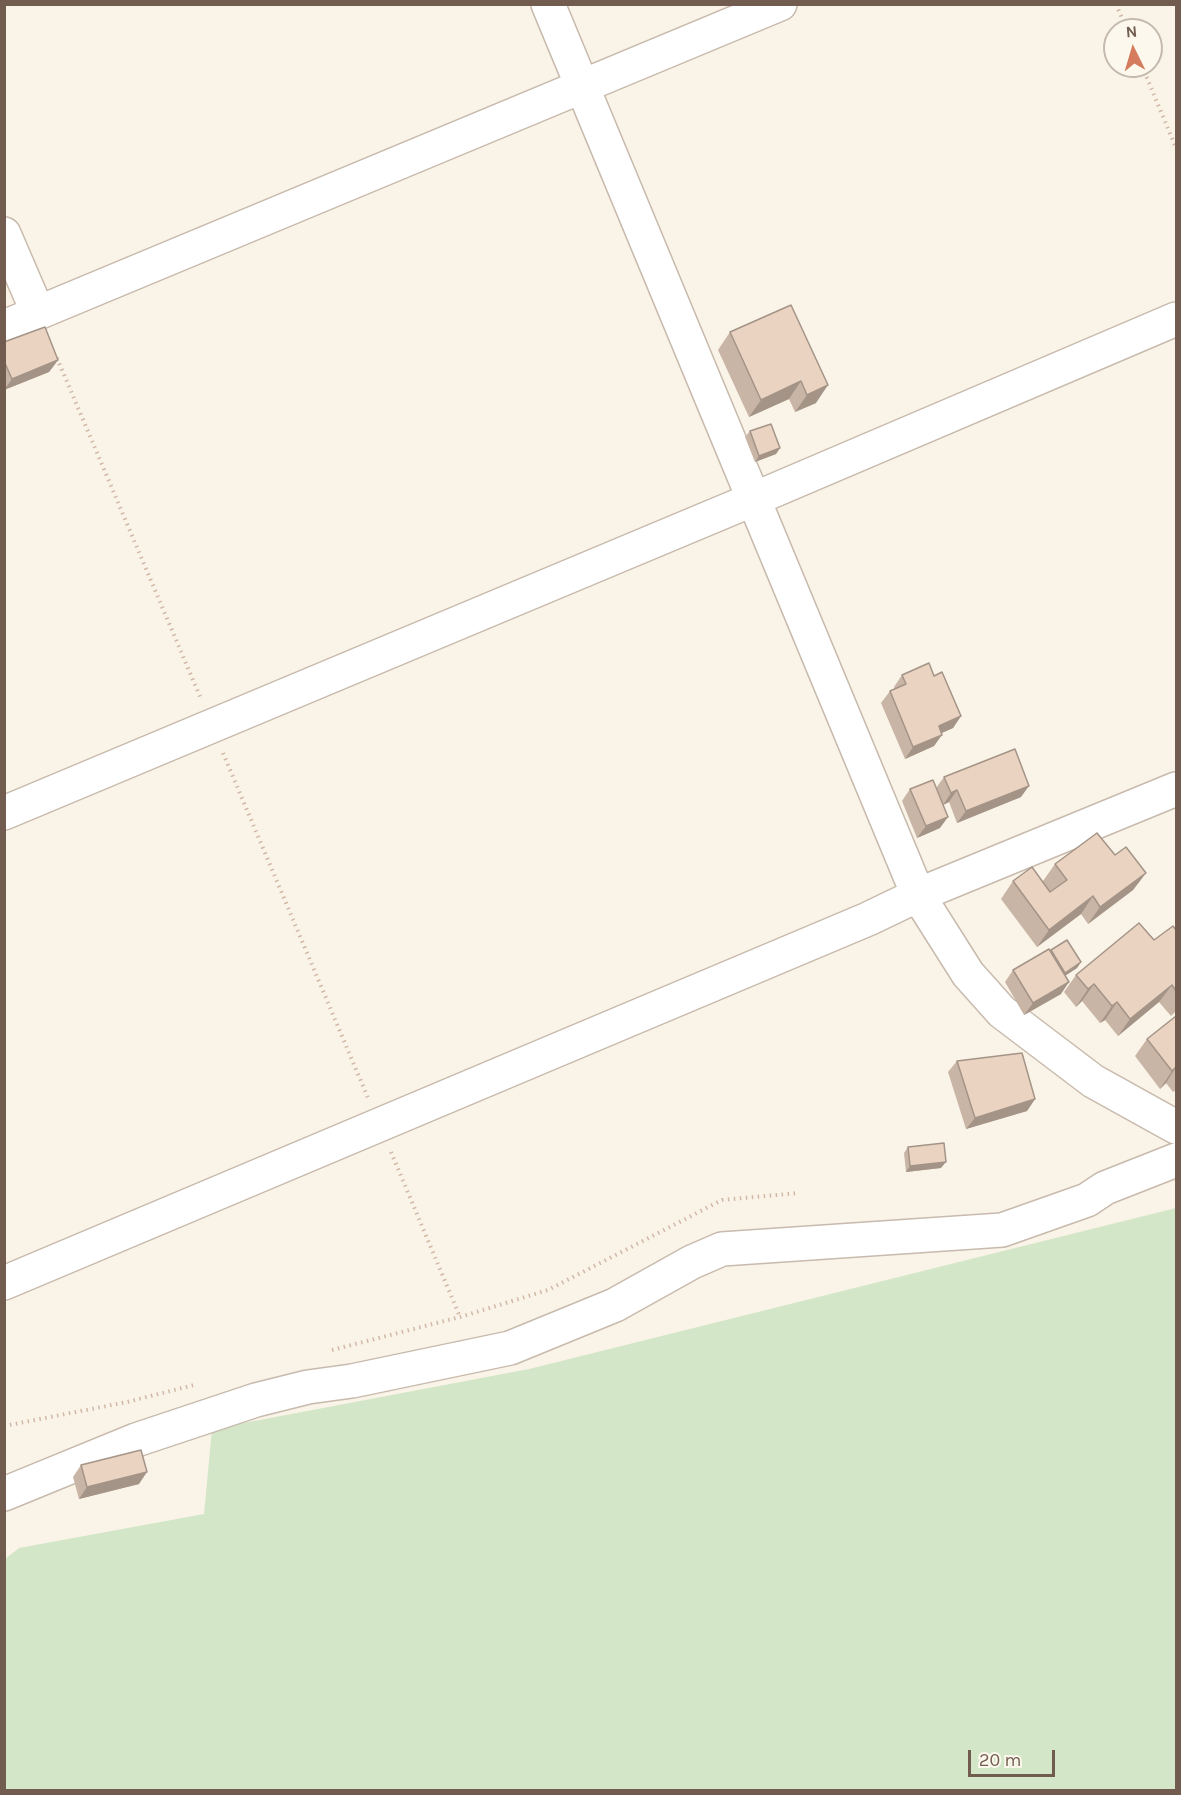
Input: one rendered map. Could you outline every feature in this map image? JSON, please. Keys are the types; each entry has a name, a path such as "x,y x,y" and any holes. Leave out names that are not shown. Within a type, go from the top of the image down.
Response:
{"street":[{"path":"548,4 918,895 968,974 1002,1012 1093,1081 1176,1127"},
{"path":"4,327 780,4"},
{"path":"4,234 38,313"},
{"path":"4,813 754,500 1176,319"},
{"path":"4,1283 868,919 918,895 1176,789"},
{"path":"4,1494 136,1440 256,1400 308,1387 352,1381 510,1348 615,1305 692,1262 722,1249 1002,1230 1087,1200 1105,1188 1176,1160"}],"path":[{"path":"1116,4 1122,18"},
{"path":"1147,78 1176,148"},
{"path":"380,1126 460,1317"},
{"path":"322,1352 460,1317 548,1290 722,1200 798,1193"},
{"path":"4,1425 127,1402 196,1384"}],"green space":[{"path":"1176,1208 1176,1790 5,1790 5,1559 19,1548 204,1514 212,1429 529,1369"}],"building":[{"path":"791,305 828,385 807,395 801,381 761,400 730,332"},
{"path":"45,327 58,360 12,379 4,361 4,342"},
{"path":"771,424 780,448 759,456 750,431"},
{"path":"929,663 934,676 942,672 961,716 939,726 942,735 913,747 890,691 906,684 902,675"},
{"path":"1015,749 1029,786 966,811 957,790 951,793 944,777"},
{"path":"933,780 948,817 926,826 910,789"},
{"path":"1097,833 1115,855 1126,847 1146,873 1100,907 1093,896 1049,930 1013,881 1032,867 1050,892 1067,880 1055,864"},
{"path":"1139,923 1154,940 1173,926 1176,930 1176,991 1172,985 1130,1019 1117,1002 1112,1006 1094,984 1088,989 1076,975"},
{"path":"1067,940 1081,962 1065,973 1051,950"},
{"path":"1049,949 1069,982 1033,1003 1013,970"},
{"path":"1176,1016 1176,1067 1172,1071 1147,1039"},
{"path":"1022,1053 1035,1099 975,1118 957,1061"},
{"path":"944,1143 946,1162 910,1166 908,1147"},
{"path":"141,1450 147,1472 87,1487 81,1465"}]}
